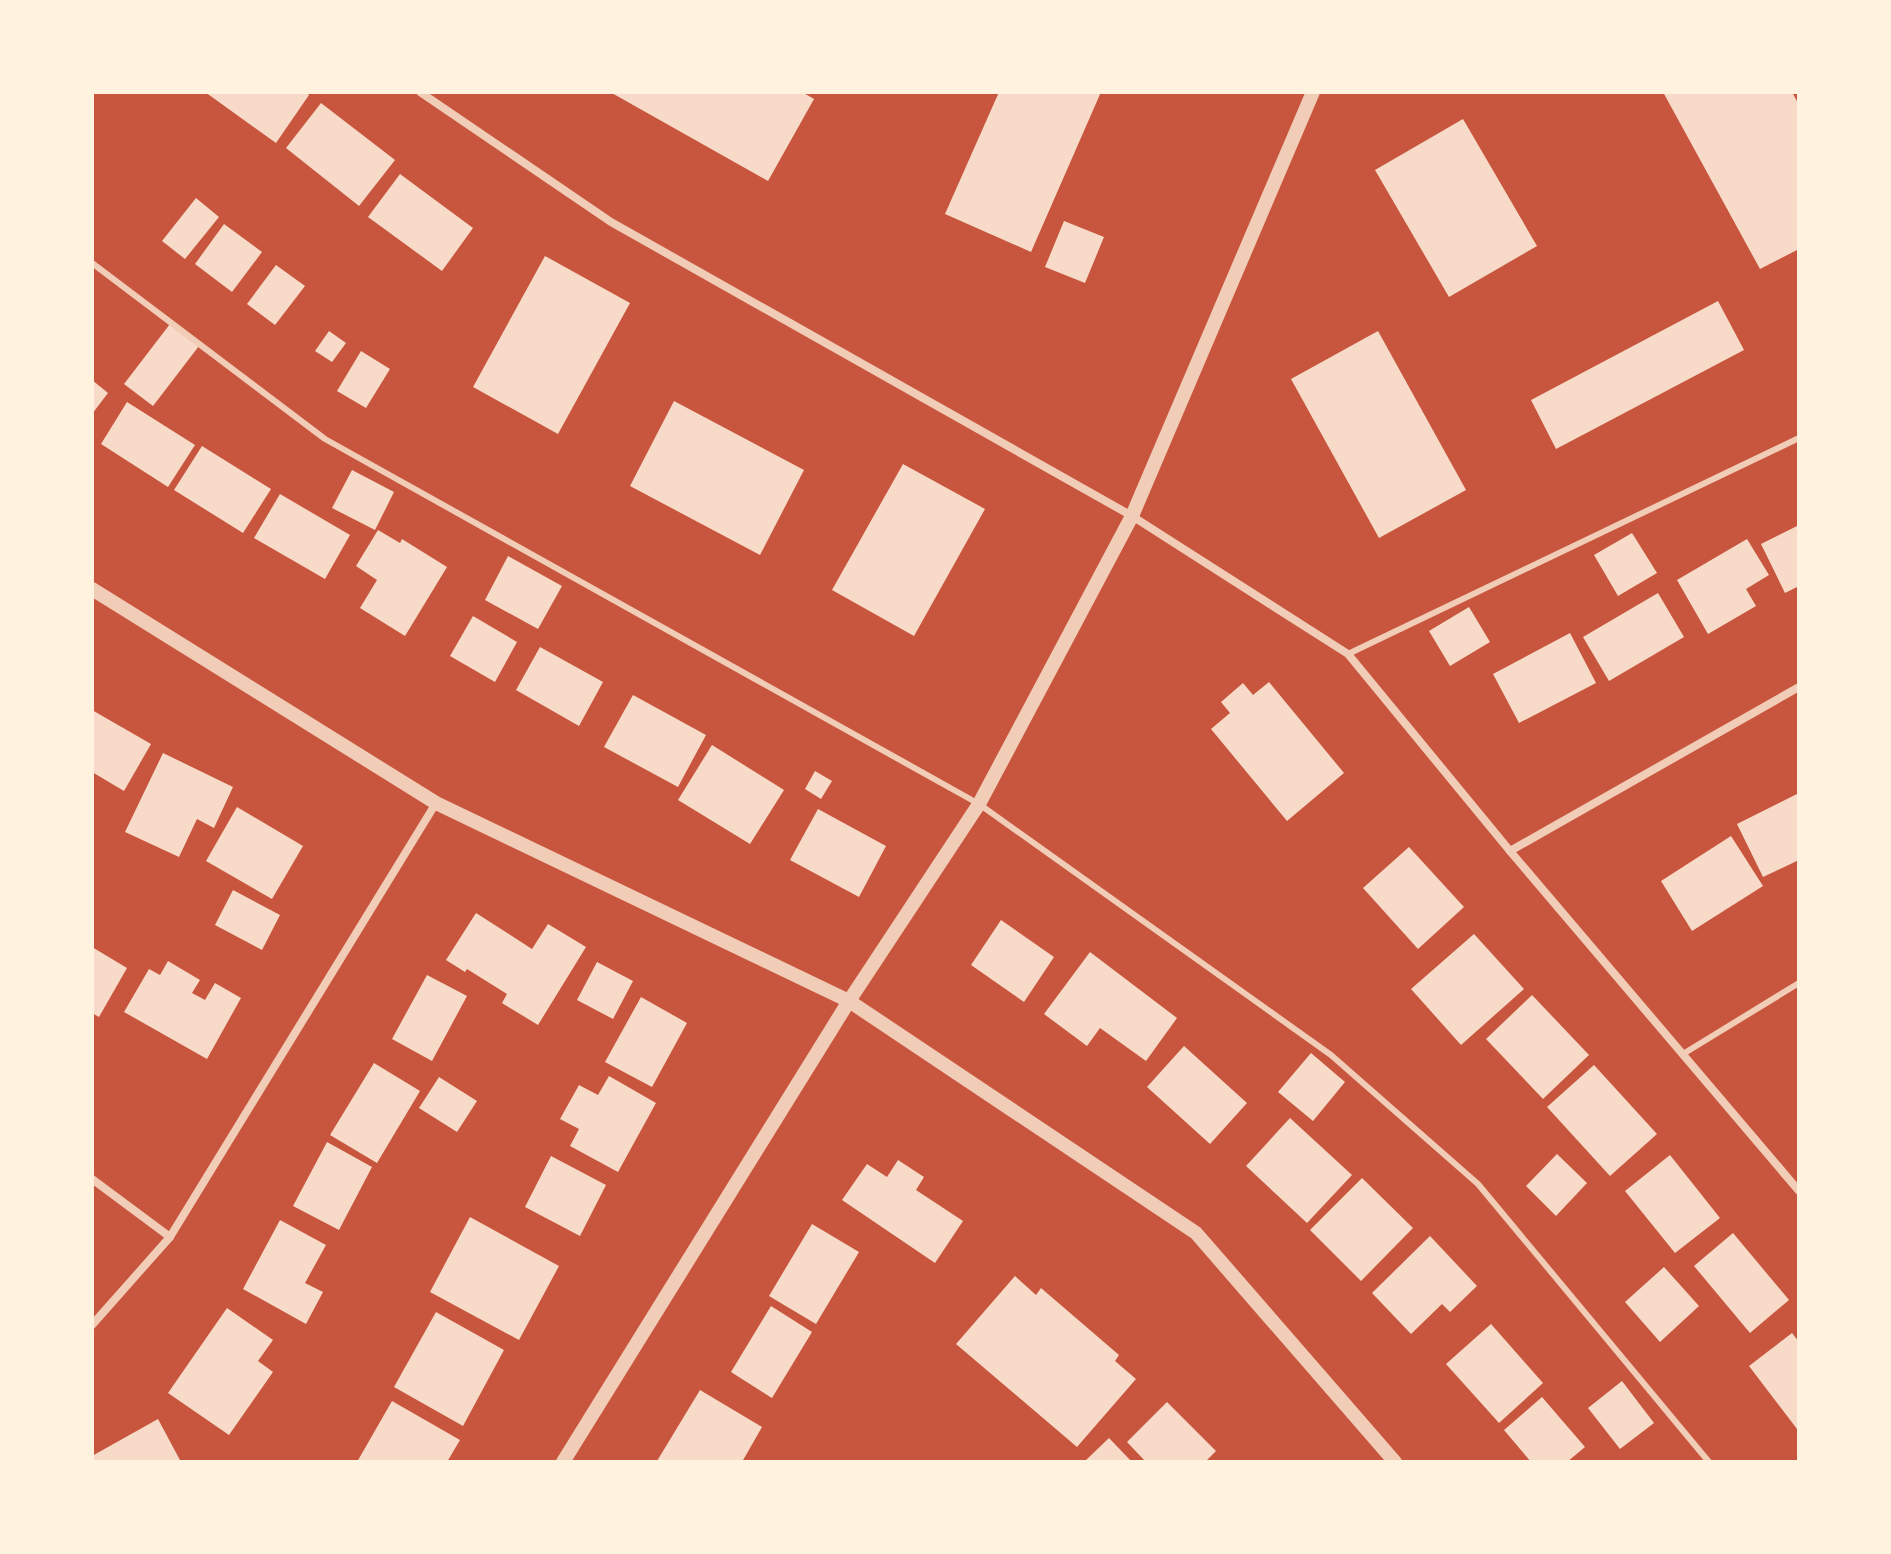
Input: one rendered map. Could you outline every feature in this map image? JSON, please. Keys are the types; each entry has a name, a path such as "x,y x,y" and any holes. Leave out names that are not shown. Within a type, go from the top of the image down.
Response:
{"street":[{"path":"420,92 611,222 1132,516 1348,654 1510,851 1799,1191"},
{"path":"563,1462 849,1001 979,804 1132,516 1313,92"},
{"path":"92,589 436,803 849,1001 1196,1233 1395,1462"},
{"path":"1510,851 1799,687"},
{"path":"92,1325 170,1237 436,803"},
{"path":"92,1179 170,1237"}],"lane":[{"path":"92,263 325,439 979,804 1331,1055 1478,1184 1709,1462"},
{"path":"1348,654 1799,438"},
{"path":"1683,1054 1799,983"}],"building":[{"path":"205,92 306,92 309,95 276,143"},
{"path":"610,92 802,92 814,99 768,181"},
{"path":"999,92 1101,92 1031,252 945,214"},
{"path":"1663,92 1792,92 1799,105 1799,249 1760,269"},
{"path":"321,103 395,160 359,206 286,148"},
{"path":"1463,119 1537,246 1449,297 1375,170"},
{"path":"400,174 473,228 442,271 368,217"},
{"path":"196,198 219,217 185,259 162,241"},
{"path":"1064,221 1104,237 1085,283 1045,267"},
{"path":"224,224 262,252 232,292 195,264"},
{"path":"545,256 630,303 558,434 473,387"},
{"path":"276,265 305,286 275,325 247,304"},
{"path":"1718,301 1744,350 1556,449 1531,400"},
{"path":"170,324 199,346 153,406 124,384"},
{"path":"329,331 346,343 332,362 315,351"},
{"path":"1378,331 1466,490 1379,538 1291,379"},
{"path":"361,351 390,369 366,408 337,391"},
{"path":"92,380 108,393 92,414"},
{"path":"674,401 804,470 760,555 630,486"},
{"path":"127,402 195,445 168,487 101,444"},
{"path":"202,446 271,489 243,533 174,490"},
{"path":"903,464 985,509 914,636 832,590"},
{"path":"352,470 394,492 375,530 332,508"},
{"path":"280,494 350,535 325,579 254,538"},
{"path":"1799,525 1799,586 1785,593 1761,544"},
{"path":"378,530 400,543 402,539 447,567 405,636 360,608 377,580 356,566"},
{"path":"1632,533 1657,573 1618,596 1594,555"},
{"path":"1747,539 1769,575 1746,589 1756,606 1708,634 1677,580"},
{"path":"508,556 562,586 538,629 485,600"},
{"path":"1658,593 1684,637 1609,681 1583,637"},
{"path":"1469,607 1490,642 1450,666 1429,631"},
{"path":"473,616 517,642 495,682 450,656"},
{"path":"1570,633 1596,683 1519,723 1493,674"},
{"path":"540,647 603,682 579,726 516,690"},
{"path":"1269,682 1344,773 1287,821 1211,729 1230,713 1221,702 1243,683 1253,695"},
{"path":"633,695 706,735 678,787 604,747"},
{"path":"92,710 151,744 124,791 92,772"},
{"path":"712,745 784,790 750,844 678,800"},
{"path":"163,753 233,787 214,828 197,819 179,857 125,832"},
{"path":"815,771 832,781 821,799 805,789"},
{"path":"1799,793 1799,860 1763,877 1737,824"},
{"path":"237,807 303,846 272,899 206,861"},
{"path":"818,809 886,846 859,897 790,860"},
{"path":"1731,836 1763,886 1692,931 1661,881"},
{"path":"1409,847 1464,907 1418,949 1363,888"},
{"path":"233,890 280,915 262,950 215,925"},
{"path":"476,913 532,949 548,924 586,947 538,1025 502,1003 507,994 446,960"},
{"path":"1001,920 1054,957 1024,1002 971,965"},
{"path":"1474,934 1524,989 1461,1045 1411,989"},
{"path":"92,947 127,968 99,1017 92,1013"},
{"path":"1090,952 1177,1018 1146,1061 1100,1028 1087,1046 1044,1014"},
{"path":"168,961 200,980 192,993 205,1000 215,983 241,998 207,1059 124,1012 149,969 160,975"},
{"path":"597,962 633,981 613,1019 577,1000"},
{"path":"427,975 467,996 432,1061 392,1039"},
{"path":"1532,995 1589,1055 1543,1099 1486,1039"},
{"path":"641,997 687,1023 652,1087 605,1062"},
{"path":"1184,1046 1247,1103 1210,1144 1147,1087"},
{"path":"1311,1053 1345,1082 1313,1121 1278,1092"},
{"path":"374,1063 420,1091 377,1163 330,1135"},
{"path":"1594,1065 1657,1134 1610,1176 1547,1107"},
{"path":"609,1076 656,1103 618,1172 570,1146 579,1129 560,1119 579,1085 598,1095"},
{"path":"439,1077 477,1101 457,1132 419,1108"},
{"path":"1290,1118 1352,1175 1307,1223 1246,1166"},
{"path":"327,1142 372,1167 339,1230 293,1206"},
{"path":"1557,1154 1587,1183 1556,1216 1526,1186"},
{"path":"1670,1155 1720,1218 1675,1253 1625,1191"},
{"path":"551,1156 606,1185 580,1236 525,1207"},
{"path":"898,1160 924,1177 916,1190 963,1221 935,1263 842,1200 867,1164 887,1177"},
{"path":"1362,1178 1413,1228 1361,1281 1310,1230"},
{"path":"470,1217 559,1266 519,1340 430,1292"},
{"path":"280,1220 326,1245 305,1283 323,1292 306,1324 243,1289"},
{"path":"812,1224 859,1252 816,1324 769,1296"},
{"path":"1733,1233 1789,1300 1750,1333 1694,1266"},
{"path":"1430,1236 1477,1286 1450,1312 1442,1304 1411,1334 1372,1293"},
{"path":"1664,1267 1699,1306 1660,1342 1625,1302"},
{"path":"1015,1276 1036,1295 1041,1288 1119,1355 1115,1361 1136,1379 1077,1447 956,1344"},
{"path":"771,1306 812,1332 772,1398 731,1372"},
{"path":"227,1308 273,1340 258,1361 273,1372 229,1435 168,1393"},
{"path":"436,1312 504,1350 463,1426 394,1387"},
{"path":"1491,1324 1543,1383 1499,1423 1446,1364"},
{"path":"1792,1333 1799,1342 1797,1429 1749,1366"},
{"path":"1622,1381 1654,1423 1620,1449 1588,1408"},
{"path":"700,1390 762,1427 742,1462 657,1461"},
{"path":"1542,1397 1585,1447 1567,1462 1531,1462 1504,1430"},
{"path":"392,1401 460,1440 447,1462 357,1462"},
{"path":"1167,1402 1216,1451 1205,1462 1146,1462 1127,1442"},
{"path":"158,1419 181,1462 92,1462 92,1456"},
{"path":"1109,1438 1132,1462 1084,1462"}]}
